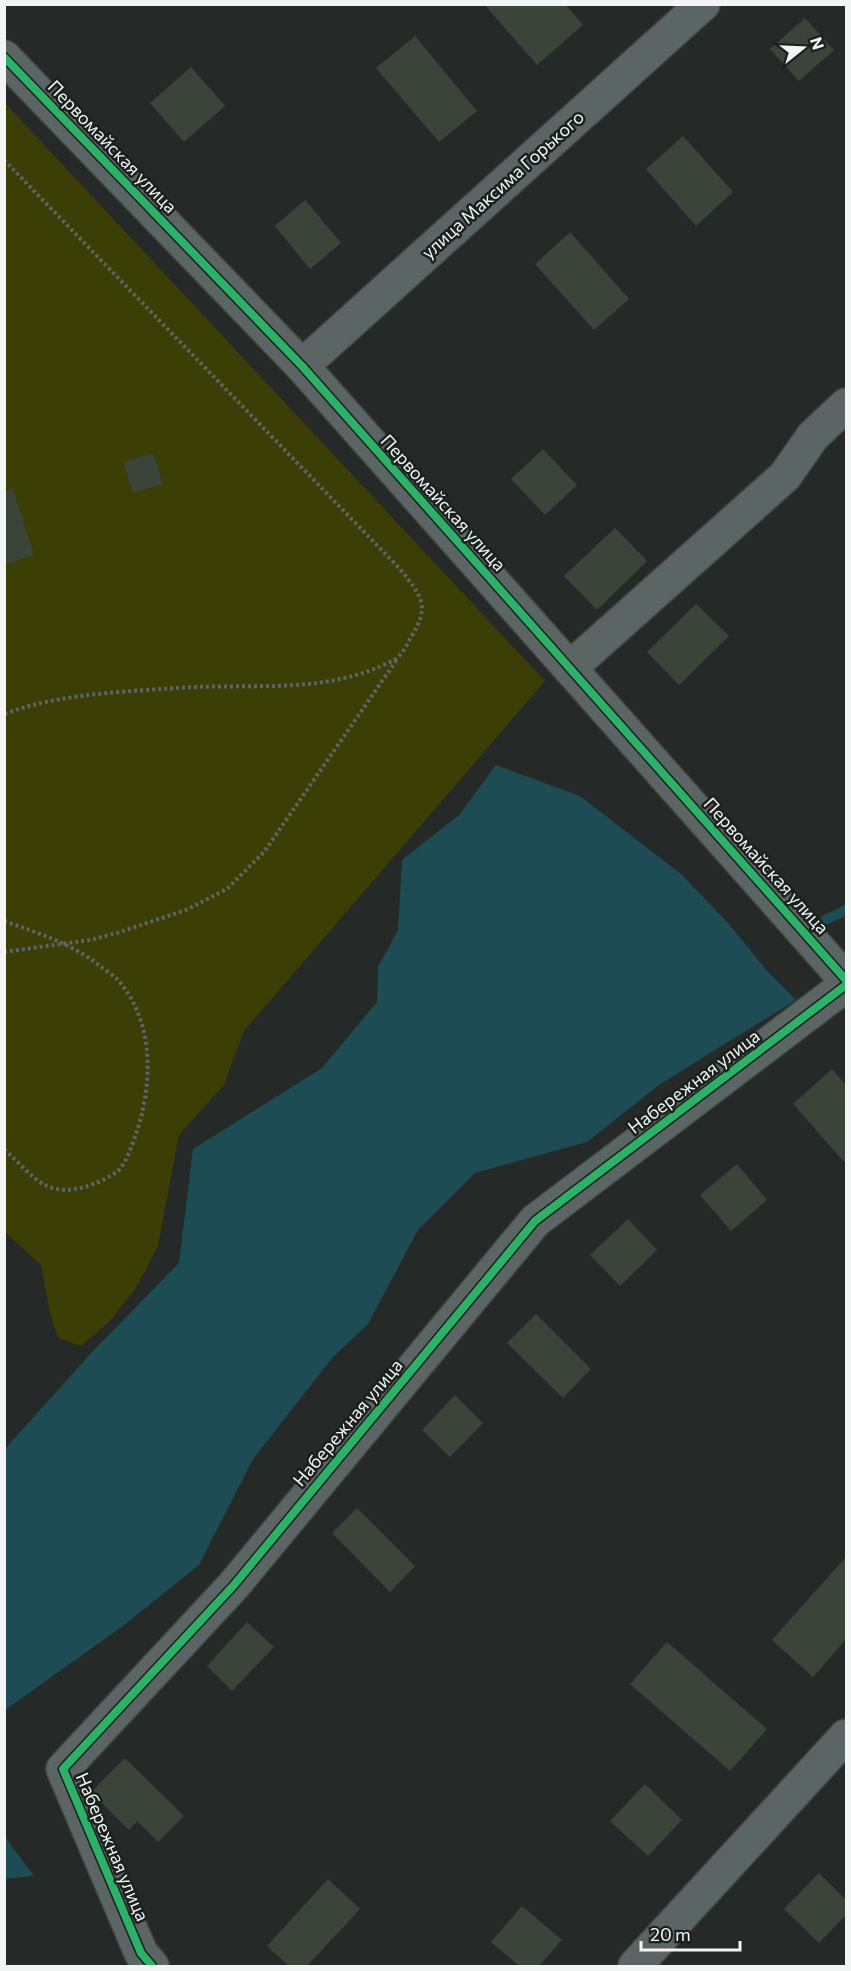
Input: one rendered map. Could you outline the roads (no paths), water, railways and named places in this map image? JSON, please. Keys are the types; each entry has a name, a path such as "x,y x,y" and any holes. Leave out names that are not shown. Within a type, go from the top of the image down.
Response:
{"street":[{"name":"улица Максима Горького","path":"302,366 703,4"},
{"name":"Первомайская улица","path":"4,57 302,366 846,980"},
{"path":"570,668 785,476 813,436 846,405"},
{"name":"Набережная улица","path":"152,1966 141,1953 63,1769 234,1585 535,1221 846,985"},
{"path":"635,1966 846,1736"}],"water":[{"path":"496,765 580,796 681,874 729,924 767,971 796,1000 659,1085 587,1142 475,1173 418,1230 368,1324 333,1357 253,1459 199,1565 123,1626 5,1710 5,1449 92,1352 179,1263 193,1149 322,1068 377,1002 378,967 398,930 402,860 459,815"},
{"path":"5,1837 34,1876 5,1879"}],"waterway":[{"path":"825,920 846,910"}]}
